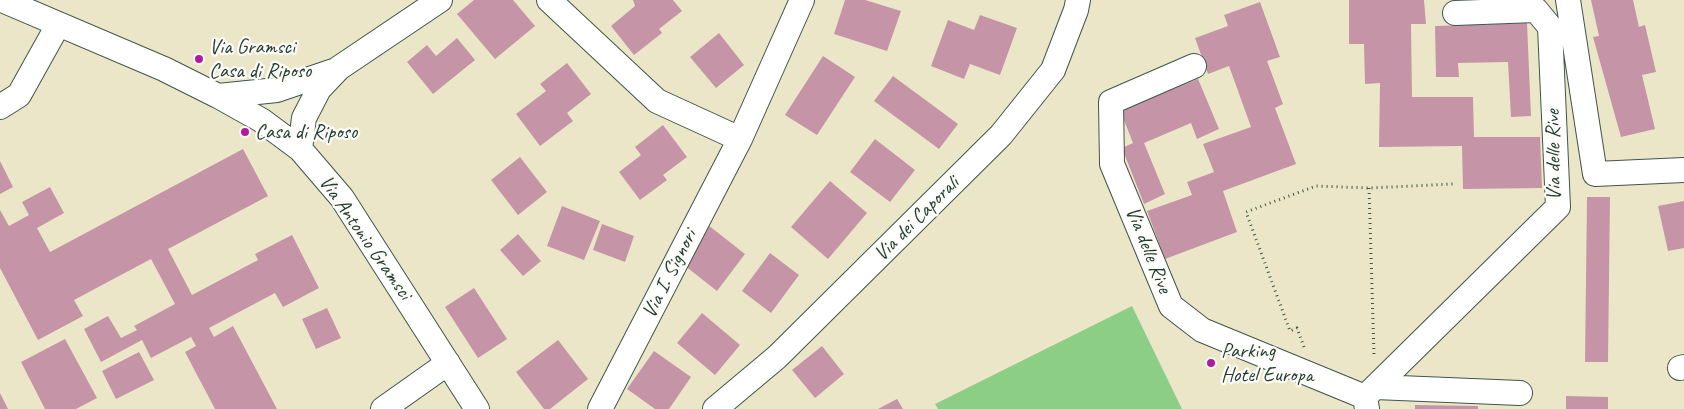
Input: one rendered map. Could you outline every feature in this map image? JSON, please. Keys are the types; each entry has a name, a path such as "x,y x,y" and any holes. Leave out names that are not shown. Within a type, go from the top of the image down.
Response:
{"street":[{"name":"Via Antonio Gramsci","path":"2,0 164,69 218,96 261,120 300,150 342,198 477,409"},
{"path":"300,150 304,118 319,89 339,68 440,0"},
{"path":"549,0 657,102 740,139"},
{"name":"Via I. Signori","path":"600,409 740,139 802,0"},
{"name":"Via dei Caporali","path":"715,409 777,357 1001,135 1053,70 1078,0"},
{"path":"1568,0 1595,174 1684,170"},
{"name":"Via delle Rive","path":"1194,66 1111,102 1112,164 1171,306 1202,330 1369,398 1558,207 1550,27 1536,10 1455,13"},
{"path":"0,107 19,95 58,25"},
{"path":"218,96 277,90 339,68"},
{"path":"383,409 448,363"},
{"path":"1369,398 1520,393"}],"path":[{"path":"1324,380 1313,347 1305,350 1298,328 1290,331 1246,212 1316,186 1369,188 1453,184"},
{"path":"1369,188 1369,398"}],"green space":[{"path":"1132,306 1182,409 938,409 935,404"}],"building":[{"path":"474,0 513,0 535,26 495,59 457,14"},
{"path":"633,0 673,0 682,11 659,29 662,33 634,55 611,26 635,6"},
{"path":"845,0 865,0 901,11 887,51 834,34"},
{"path":"1349,0 1424,0 1426,24 1411,24 1412,97 1473,97 1474,137 1540,137 1542,188 1463,189 1462,146 1379,147 1380,83 1365,84 1364,44 1349,44"},
{"path":"1591,0 1633,0 1639,27 1645,25 1656,72 1642,75 1655,129 1621,137 1593,37 1599,36"},
{"path":"1260,2 1280,57 1267,61 1283,104 1275,108 1296,164 1223,191 1237,232 1165,259 1147,211 1192,195 1187,182 1214,172 1203,144 1251,127 1229,66 1208,74 1195,38 1228,26 1224,15"},
{"path":"980,15 1017,28 1000,75 970,64 964,79 931,66 948,20 974,30"},
{"path":"1527,23 1531,116 1511,117 1508,62 1458,63 1459,77 1436,77 1435,26"},
{"path":"719,33 744,65 716,88 690,57"},
{"path":"457,38 475,60 433,94 407,62 427,45 436,56"},
{"path":"823,56 855,77 817,135 785,115"},
{"path":"567,63 591,94 567,113 573,121 540,146 516,114 546,91 540,84"},
{"path":"893,76 958,124 939,149 874,101"},
{"path":"1198,79 1219,129 1197,139 1191,123 1144,143 1165,194 1144,204 1122,148 1133,143 1120,110"},
{"path":"663,125 687,157 663,175 667,180 640,200 619,172 641,155 635,147"},
{"path":"875,139 915,170 890,202 850,172"},
{"path":"243,149 268,196 168,249 192,295 258,260 255,254 292,235 319,288 283,307 275,293 209,328 214,337 233,326 277,409 215,409 185,352 196,346 191,337 151,358 142,340 101,362 84,329 108,316 121,338 137,330 134,326 175,304 151,259 74,300 83,316 38,340 0,268 0,210 9,226 29,215 22,202 50,187 64,213 37,228 50,252"},
{"path":"520,157 547,192 518,215 491,180"},
{"path":"0,161 13,187 0,194"},
{"path":"830,181 867,213 828,259 791,227"},
{"path":"1587,197 1610,197 1608,362 1585,362"},
{"path":"1684,201 1684,248 1668,251 1658,206"},
{"path":"562,206 600,221 584,260 547,246"},
{"path":"602,224 634,236 625,262 593,250"},
{"path":"708,225 745,254 717,291 680,262"},
{"path":"518,234 541,261 523,276 500,250"},
{"path":"770,253 799,275 771,313 742,291"},
{"path":"474,288 507,339 478,358 445,307"},
{"path":"327,308 341,338 316,349 302,319"},
{"path":"702,313 740,345 715,375 677,343"},
{"path":"65,339 97,398 76,409 45,409 21,362"},
{"path":"558,340 588,379 550,409 544,409 516,372"},
{"path":"822,346 844,374 815,398 792,370"},
{"path":"654,351 691,377 669,409 655,409 627,389"},
{"path":"139,352 154,380 116,399 102,371"},
{"path":"0,393 8,409 0,409"},
{"path":"1566,396 1608,397 1608,409 1566,409"},
{"path":"897,399 903,409 878,409"},
{"path":"1415,405 1478,406 1478,409 1415,409"}],"place":[{"name":"Via Gramsci Casa di Riposo","path":"199,59"},
{"name":"Casa di Riposo","path":"245,132"},
{"name":"Parking Hotel Europa","path":"1211,363"}]}
